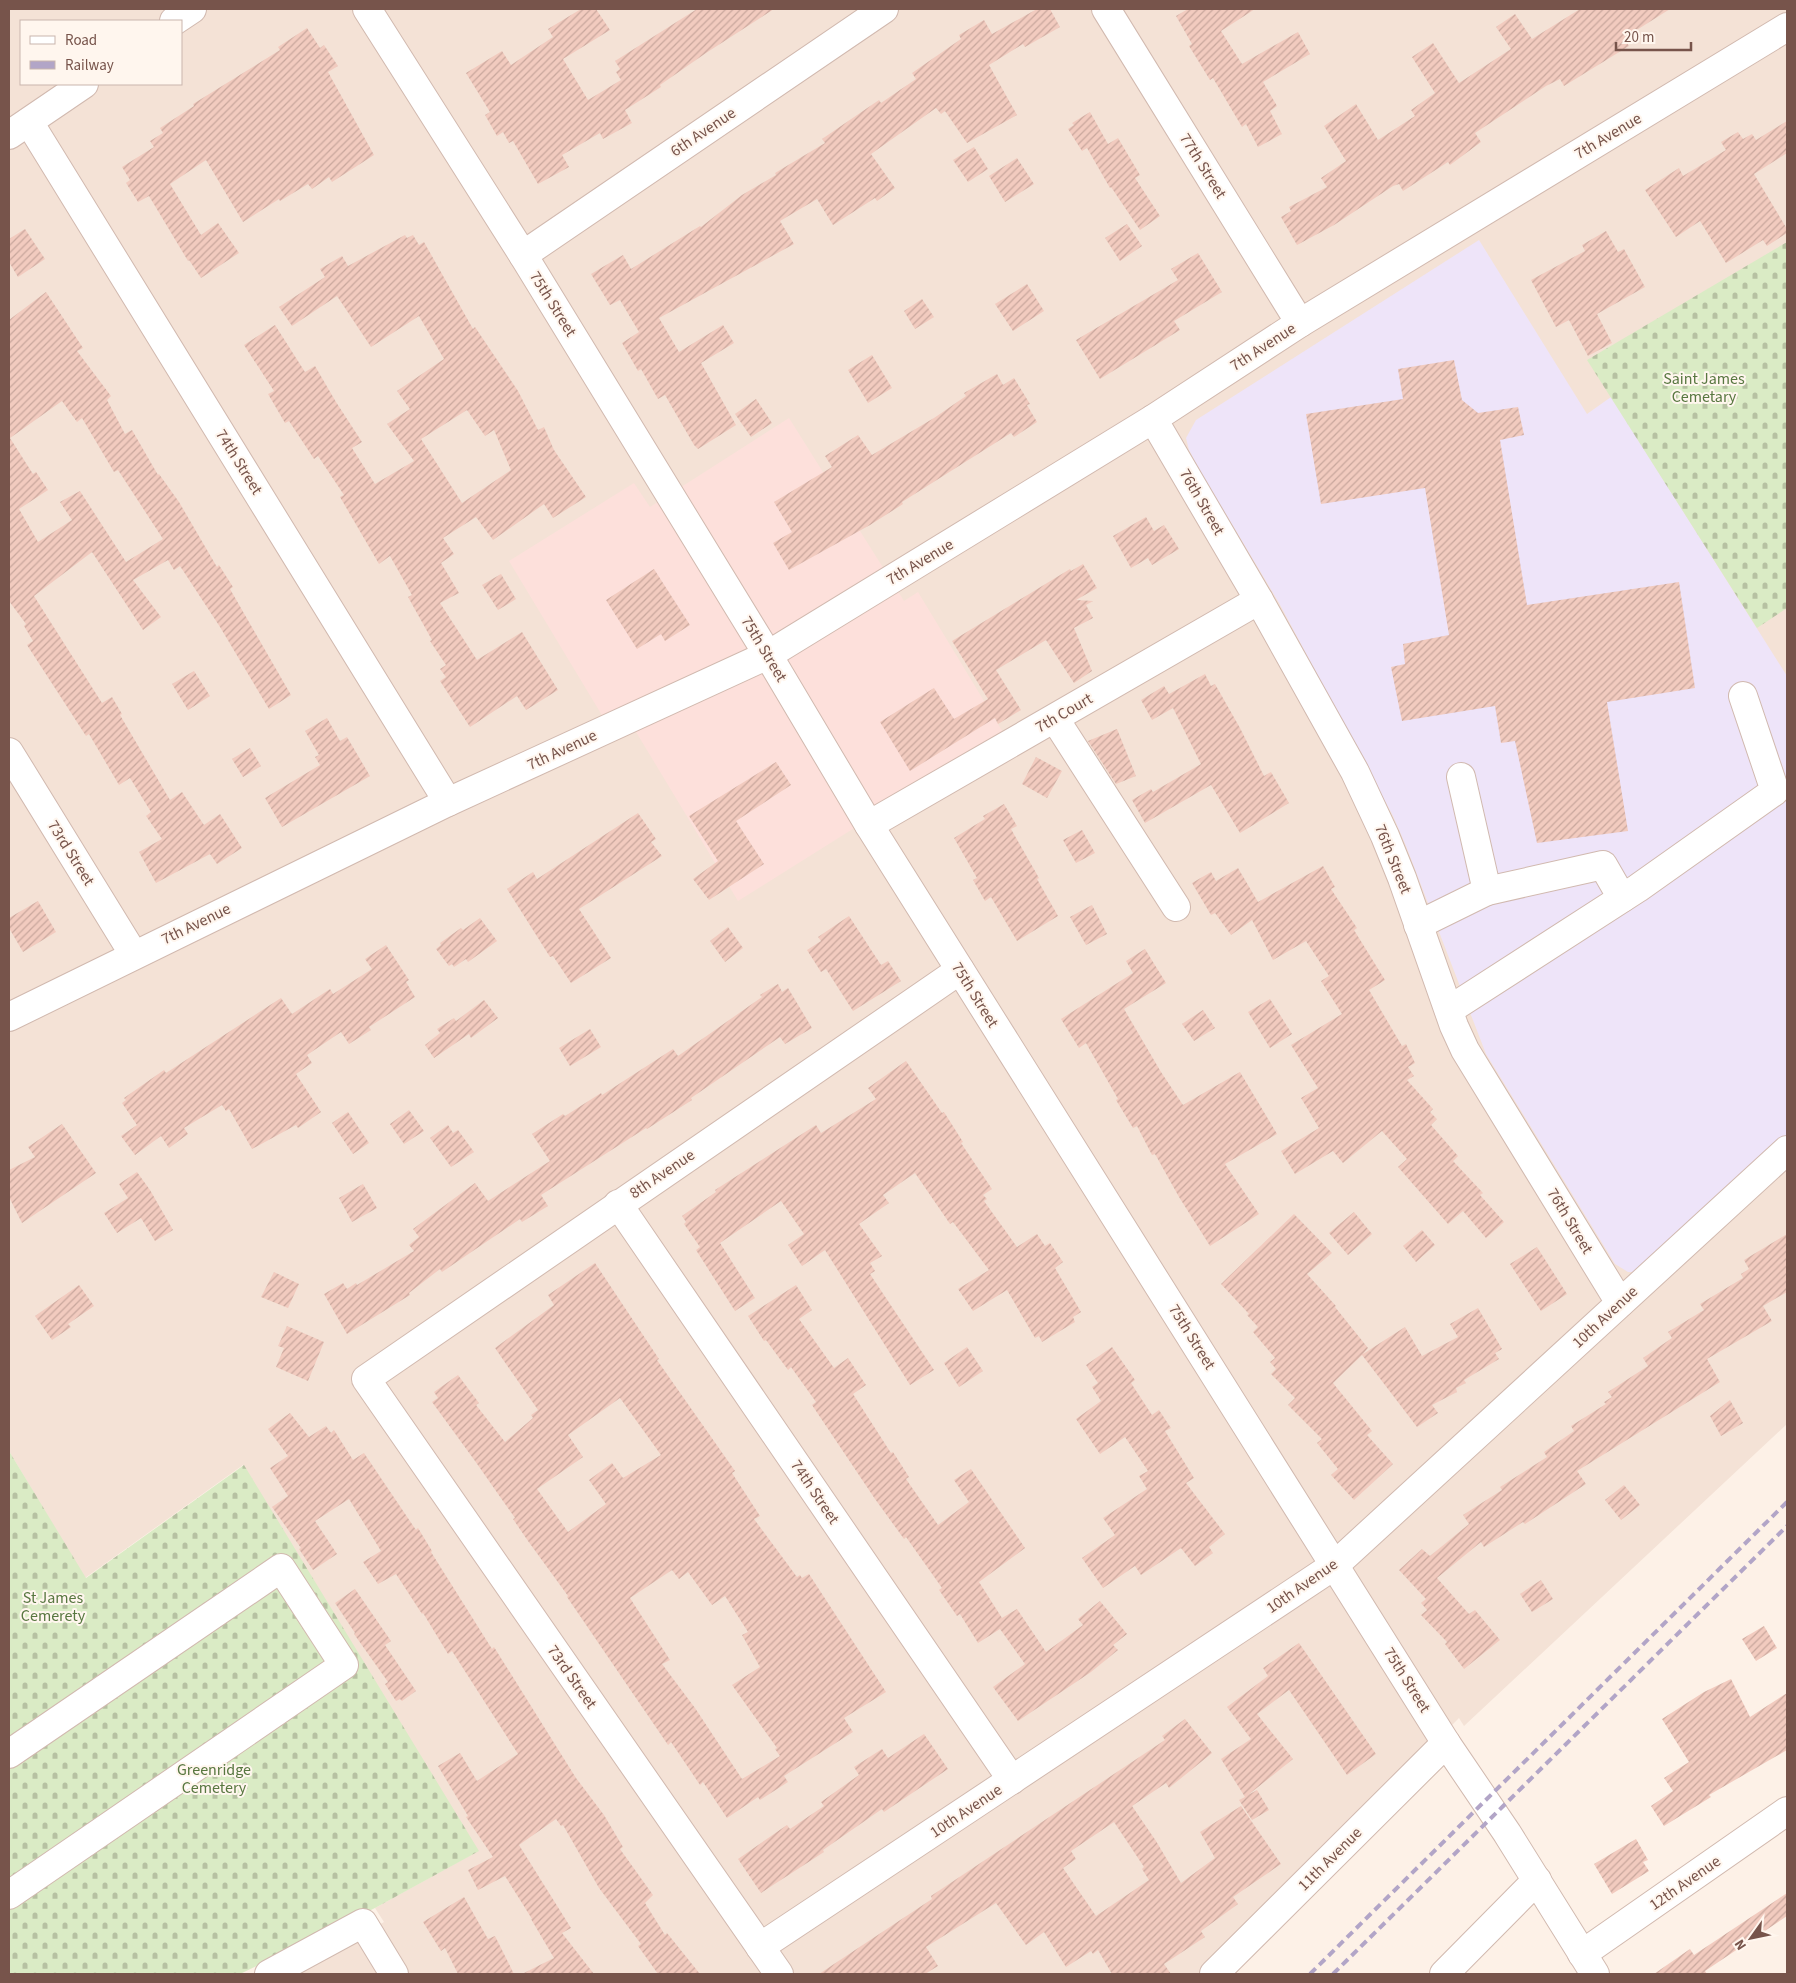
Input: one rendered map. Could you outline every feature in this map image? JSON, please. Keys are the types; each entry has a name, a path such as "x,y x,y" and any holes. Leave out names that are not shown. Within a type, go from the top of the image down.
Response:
{"street":[{"path":"176,20 192,9"},
{"name":"75th Street","path":"367,9 523,255 768,655 869,825 1446,1743 1507,1833 1588,1964"},
{"name":"6th Avenue","path":"523,255 884,9"},
{"name":"77th Street","path":"1106,9 1300,323"},
{"name":"7th Avenue","path":"9,1017 134,954 448,802 768,655 1153,419 1300,323 1787,27"},
{"path":"19,128 83,85"},
{"name":"74th Street","path":"19,128 448,802"},
{"name":"76th Street","path":"1153,419 1259,600 1355,772 1402,878 1448,1010 1465,1050 1620,1303"},
{"name":"7th Court","path":"869,825 1259,600"},
{"path":"1448,1010 1622,898 1775,792 1743,696"},
{"path":"1055,719 1176,907"},
{"name":"73rd Street","path":"9,752 134,954"},
{"path":"1461,777 1487,891"},
{"path":"1418,925 1487,891 1603,865 1622,898"},
{"name":"8th Avenue","path":"366,1379 960,970"},
{"name":"10th Avenue","path":"760,1947 1335,1565 1787,1150"},
{"name":"74th Street","path":"618,1204 1012,1780"},
{"name":"73rd Street","path":"366,1379 779,1974"},
{"path":"9,1754 282,1568 344,1665 9,1895"},
{"name":"11th Avenue","path":"1214,1974 1446,1743"},
{"name":"12th Avenue","path":"1588,1964 1787,1811"},
{"path":"1444,1974 1537,1880"},
{"path":"269,1974 364,1923 394,1974"}],"shaded area":[{"path":"9,9 1787,9 1787,1424 1464,1726 1459,1718 1204,1974 291,1974 384,1922 375,1908 478,1851 243,1465 85,1578 9,1451"},
{"path":"1479,240 1587,414 1611,397 1787,676 1787,1136 1641,1269 1635,1272 1628,1272 1615,1264 1486,1054 1393,816 1279,603 1199,469 1189,450 1186,438 1196,420"},
{"path":"789,418 904,601 918,592 1004,734 738,901 621,707 603,717 509,561 634,483 650,507"}],"green space":[{"name":"Saint James Cemetary","path":"1787,242 1787,608 1757,628 1587,360"},
{"name":"Greenridge Cemetery","path":"9,1451 86,1578 244,1465 479,1851 375,1908 240,1974 9,1974"}],"building":[{"path":"581,9 596,9 610,30 563,59 588,100 621,80 616,72 620,69 615,61 697,9 774,9 706,53 660,85 661,87 625,110 632,123 603,139 600,133 562,155 569,167 538,184 513,141 509,143 503,132 497,136 485,115 490,112 466,73 502,51 511,65 553,37 548,29"},
{"path":"1037,9 1050,9 1060,27 1025,47 1023,44 989,65 1017,115 967,143 945,111 941,114 936,108 871,154 895,188 877,201 875,198 833,225 817,199 780,221 794,244 659,318 679,352 723,325 734,343 701,363 736,425 698,449 665,395 658,399 641,369 638,371 622,343 639,332 620,300 610,305 591,274 623,255 631,269 701,227 742,195 825,143 822,139 879,100 881,103 916,79 912,73 961,39 959,35 984,20 992,34"},
{"path":"1188,9 1255,9 1221,31 1242,64 1298,32 1310,54 1263,82 1277,106 1270,111 1282,134 1258,147 1246,124 1242,127 1213,78 1210,80 1189,46 1192,44 1176,16"},
{"path":"1580,9 1670,9 1624,38 1629,46 1564,86 1560,79 1546,86 1475,133 1481,142 1450,165 1448,162 1403,191 1399,184 1393,186 1334,225 1297,245 1281,217 1291,211 1289,207 1327,187 1321,178 1346,161 1324,126 1356,104 1378,140 1415,116 1411,110 1435,93 1412,57 1433,43 1459,83 1511,49 1496,27 1515,14 1532,39"},
{"path":"307,28 320,48 324,45 338,66 328,72 374,155 332,182 329,177 312,189 308,184 280,201 279,199 243,222 206,160 170,184 201,235 218,223 239,253 201,278 188,261 149,196 138,202 126,183 130,180 122,167 154,147 150,141 163,133 160,128 194,106 193,104 280,50 278,47"},
{"path":"1090,112 1108,144 1118,138 1140,175 1135,178 1160,216 1140,230 1110,188 1087,148 1082,151 1068,129 1074,125 1072,123"},
{"path":"1787,121 1787,153 1754,174 1787,229 1787,233 1767,246 1763,240 1726,263 1700,221 1676,237 1645,190 1679,168 1683,176 1726,150 1721,142 1738,132 1743,139 1752,134 1756,140"},
{"path":"974,147 988,169 968,182 953,160"},
{"path":"1017,158 1034,184 1005,202 989,176"},
{"path":"1127,224 1142,246 1120,261 1105,238"},
{"path":"25,229 45,259 18,277 9,262 9,239"},
{"path":"1606,231 1618,252 1624,249 1645,287 1597,314 1612,343 1588,356 1569,320 1556,327 1531,280 1585,251 1582,245"},
{"path":"405,235 407,238 413,235 419,245 424,242 473,329 475,327 518,391 538,430 544,427 554,450 586,497 553,518 544,504 493,540 476,517 443,538 454,554 441,563 459,593 440,603 477,660 522,632 558,690 526,710 517,696 470,727 440,681 446,677 440,669 446,665 430,641 432,640 408,597 412,595 390,556 379,564 340,497 344,495 318,456 314,459 289,421 285,423 268,394 274,391 244,345 275,325 305,372 315,366 362,442 352,448 375,484 414,461 387,424 410,409 397,391 444,359 419,316 371,347 337,296 292,326 279,307 325,277 320,269 342,256 348,266","holes":["467,410 485,436 494,430 511,470 462,503 421,439"]},
{"path":"1198,253 1222,292 1174,321 1180,330 1100,379 1076,340 1178,280 1171,269"},
{"path":"1027,284 1044,311 1013,331 995,304"},
{"path":"46,292 83,348 77,351 111,396 107,400 125,434 132,430 158,475 179,502 217,567 219,565 233,587 230,589 291,695 269,709 220,627 180,566 174,570 168,560 133,580 161,617 143,630 92,552 34,596 102,703 112,697 122,714 120,715 170,800 182,792 204,825 220,814 242,848 217,864 210,854 156,883 139,852 162,839 146,816 151,812 130,778 119,785 89,734 86,736 27,645 33,641 24,626 26,624 9,601 9,320","holes":["62,401 77,422 82,418 114,472 118,470 163,539 126,562 80,491 60,502 72,520 38,542 19,509 48,490 36,472 33,474 10,438"]},
{"path":"922,299 934,317 915,329 904,311"},
{"path":"872,355 892,388 868,403 848,370"},
{"path":"1454,360 1462,400 1478,413 1518,407 1524,435 1500,440 1527,605 1679,582 1695,688 1607,702 1628,831 1537,843 1515,741 1501,743 1495,706 1402,721 1391,667 1405,664 1403,644 1449,635 1425,488 1321,504 1306,414 1403,399 1398,369"},
{"path":"997,374 1003,385 1014,378 1030,404 1027,405 1037,422 1014,437 1011,433 902,502 903,504 870,525 789,570 773,543 792,532 774,502 832,467 825,456 858,435 872,455 934,418 966,396 964,393"},
{"path":"756,399 772,423 751,437 735,414"},
{"path":"1146,517 1154,531 1164,525 1179,549 1152,565 1148,558 1131,568 1113,536"},
{"path":"1083,564 1097,588 1076,600 1093,601 1086,605 1093,618 1074,628 1092,671 1074,683 1046,640 996,670 1021,710 998,724 995,718 910,771 880,722 934,688 954,719 988,699 952,641 1070,569 1071,571"},
{"path":"654,569 690,625 665,641 661,634 637,649 606,600"},
{"path":"501,574 516,599 498,610 482,585"},
{"path":"194,671 210,696 188,710 172,684"},
{"path":"1205,674 1211,686 1215,684 1264,776 1271,772 1289,803 1240,833 1211,785 1145,823 1132,800 1151,789 1153,792 1201,764 1173,708 1152,720 1141,700 1164,686 1169,694"},
{"path":"327,718 340,741 347,737 370,776 282,827 265,798 320,765 315,757 319,755 305,731"},
{"path":"1117,729 1136,776 1116,784 1088,741"},
{"path":"250,748 261,766 243,777 232,759"},
{"path":"1036,757 1062,771 1047,798 1022,784"},
{"path":"776,762 791,785 736,821 764,864 709,900 693,879 718,861 689,816"},
{"path":"1004,804 1017,826 1011,829 1058,916 1017,941 991,897 985,901 973,880 977,878 954,838 985,819 983,816"},
{"path":"638,813 656,839 651,842 662,856 579,909 611,958 571,983 553,956 550,957 507,889 533,872 537,879"},
{"path":"1082,830 1095,853 1076,863 1063,840"},
{"path":"1323,866 1335,887 1331,889 1357,928 1354,930 1385,980 1369,990 1402,1046 1406,1044 1415,1063 1408,1067 1414,1076 1407,1080 1433,1109 1430,1112 1437,1119 1431,1125 1458,1156 1453,1161 1483,1193 1480,1195 1504,1222 1486,1238 1463,1211 1448,1224 1398,1167 1407,1159 1382,1131 1343,1163 1333,1151 1295,1174 1281,1151 1319,1128 1301,1098 1318,1088 1291,1045 1342,1014 1321,981 1329,976 1306,941 1273,960 1252,920 1231,935 1215,913 1211,915 1192,883 1211,872 1216,881 1238,868 1258,902"},
{"path":"38,901 56,932 23,952 9,928 9,918"},
{"path":"1092,905 1107,934 1086,945 1070,917"},
{"path":"849,916 881,965 888,961 901,981 853,1011 826,969 821,972 807,950 821,941 818,937"},
{"path":"480,918 497,941 468,962 466,959 454,967 452,964 449,966 436,949 441,945 440,943 461,928 463,930"},
{"path":"728,927 743,948 725,962 710,941"},
{"path":"386,945 409,980 406,982 415,997 369,1027 371,1030 349,1044 341,1032 307,1055 312,1063 296,1074 321,1112 298,1128 296,1125 252,1149 229,1109 226,1111 222,1105 184,1128 188,1134 169,1148 161,1136 135,1155 121,1136 137,1125 122,1103 126,1100 124,1098 164,1070 166,1073 281,998 292,1014 330,989 333,994 372,969 365,959"},
{"path":"1145,949 1166,983 1124,1009 1183,1105 1240,1072 1277,1134 1225,1164 1259,1214 1210,1246 1155,1154 1152,1155 1137,1126 1133,1128 1086,1043 1079,1048 1061,1019 1133,973 1126,961"},
{"path":"778,984 782,992 788,988 812,1028 785,1044 780,1037 691,1098 692,1100 541,1195 548,1206 522,1222 520,1219 442,1272 440,1269 409,1293 410,1295 347,1334 324,1294 343,1283 347,1289 356,1283 357,1285 414,1251 409,1245 419,1237 413,1229 475,1183 488,1201 550,1161 532,1134 563,1114 565,1116 601,1093 602,1095 673,1049 678,1056 762,997 760,995"},
{"path":"1270,999 1292,1034 1270,1048 1248,1012"},
{"path":"484,1000 498,1018 471,1038 469,1034 434,1058 425,1045 440,1033 437,1029 454,1018 456,1021"},
{"path":"1203,1010 1215,1028 1194,1041 1182,1024"},
{"path":"590,1029 601,1047 570,1066 559,1048"},
{"path":"906,1061 942,1113 944,1112 963,1142 961,1143 992,1189 983,1195 987,1199 984,1201 1017,1247 1037,1234 1045,1246 1050,1243 1063,1262 1055,1268 1081,1312 1073,1317 1075,1322 1042,1342 1039,1336 1035,1338 1007,1290 973,1311 958,1289 989,1270 953,1222 950,1224 915,1173 883,1195 889,1203 859,1224 882,1256 870,1263 875,1271 870,1274 934,1370 910,1385 825,1250 802,1266 788,1245 804,1234 781,1201 720,1243 755,1298 735,1311 696,1250 700,1247 684,1224 686,1222 682,1216 716,1192 715,1190 816,1125 821,1133 876,1099 868,1088"},
{"path":"409,1110 424,1131 404,1144 390,1124"},
{"path":"348,1112 369,1143 353,1154 332,1123"},
{"path":"62,1124 96,1173 22,1223 9,1197 9,1170 35,1157 28,1147"},
{"path":"448,1125 453,1133 458,1130 474,1152 451,1167 430,1138"},
{"path":"137,1172 150,1190 173,1230 155,1241 141,1218 117,1233 104,1213 128,1198 119,1184"},
{"path":"363,1184 377,1208 352,1222 339,1198"},
{"path":"1354,1212 1372,1234 1348,1255 1329,1233"},
{"path":"1294,1214 1332,1253 1307,1274 1336,1306 1368,1348 1363,1354 1405,1327 1422,1356 1458,1337 1450,1324 1478,1308 1502,1349 1495,1353 1499,1359 1464,1380 1466,1383 1456,1388 1457,1392 1432,1405 1438,1413 1417,1427 1362,1355 1333,1383 1372,1431 1367,1435 1393,1464 1354,1500 1331,1475 1338,1469 1317,1443 1322,1439 1288,1405 1295,1398 1271,1374 1276,1369 1270,1362 1275,1358 1253,1332 1258,1327 1247,1315 1249,1314 1221,1284"},
{"path":"1422,1230 1435,1245 1416,1262 1403,1246"},
{"path":"1787,1234 1787,1292 1763,1306 1772,1321 1707,1359 1720,1382 1577,1471 1586,1484 1525,1524 1523,1522 1484,1547 1481,1542 1437,1578 1469,1614 1475,1610 1500,1640 1464,1669 1445,1644 1447,1642 1421,1615 1427,1610 1421,1603 1426,1599 1399,1570 1422,1549 1430,1556 1469,1524 1463,1515 1502,1490 1500,1487 1547,1457 1544,1452 1574,1431 1571,1426 1606,1404 1604,1402 1612,1397 1608,1392 1648,1366 1643,1358 1672,1338 1668,1332 1704,1310 1700,1304 1743,1278 1741,1274 1749,1269 1744,1260"},
{"path":"1537,1247 1567,1294 1541,1311 1510,1264"},
{"path":"595,1263 659,1359 657,1360 735,1471 732,1473 760,1516 754,1519 797,1577 800,1575 802,1578 809,1574 886,1692 844,1718 853,1732 784,1776 788,1782 760,1800 758,1797 727,1818 703,1782 700,1785 671,1742 668,1745 568,1596 513,1519 515,1518 432,1402 438,1398 434,1392 458,1375 479,1403 476,1405 505,1442 533,1418 531,1415 538,1410 495,1348 554,1305 548,1295","holes":["620,1398 661,1455 623,1478 612,1463 589,1480 606,1504 568,1532 537,1489 583,1457 568,1435","672,1570 679,1579 688,1572 712,1605 725,1596 748,1632 742,1635 760,1667 732,1685 777,1748 775,1749 780,1756 742,1779 695,1708 662,1664 670,1660 630,1598"]},
{"path":"274,1272 299,1284 288,1308 261,1297"},
{"path":"79,1285 94,1306 68,1324 71,1327 52,1340 35,1316"},
{"path":"796,1285 812,1310 799,1319 834,1368 848,1358 866,1385 853,1394 891,1453 893,1452 909,1477 906,1479 938,1525 969,1502 954,1480 971,1469 1025,1548 979,1582 1002,1618 1017,1609 1046,1652 1083,1625 1078,1619 1100,1601 1127,1634 1113,1645 1118,1650 1091,1672 1018,1721 993,1687 1025,1664 1000,1629 978,1643 960,1614 957,1616 939,1590 942,1588 906,1537 904,1539 875,1499 812,1405 816,1402 791,1367 788,1370 766,1340 764,1341 748,1316"},
{"path":"287,1326 324,1342 308,1381 276,1367 284,1348 278,1346"},
{"path":"967,1347 983,1371 959,1387 944,1363"},
{"path":"1112,1347 1135,1380 1131,1383 1152,1415 1159,1410 1171,1428 1165,1431 1194,1478 1186,1483 1225,1534 1209,1547 1213,1553 1195,1566 1181,1548 1141,1575 1135,1566 1103,1588 1082,1558 1115,1535 1103,1518 1147,1489 1139,1476 1148,1471 1125,1437 1100,1454 1076,1419 1101,1401 1092,1387 1098,1383 1086,1365"},
{"path":"1730,1400 1743,1423 1721,1436 1710,1416"},
{"path":"290,1413 309,1437 326,1426 331,1433 334,1430 353,1460 364,1453 416,1530 418,1528 492,1649 494,1647 576,1778 604,1815 623,1847 620,1849 653,1895 645,1903 665,1935 667,1933 700,1974 658,1974 638,1946 641,1944 599,1888 563,1825 561,1826 556,1819 519,1845 571,1928 562,1933 594,1974 522,1974 554,1958 505,1876 478,1890 468,1870 493,1857 466,1817 468,1816 438,1766 460,1753 477,1781 518,1754 452,1651 448,1654 396,1574 378,1584 363,1562 381,1551 349,1499 315,1521 337,1554 313,1570 299,1549 301,1548 272,1507 288,1496 270,1468 288,1456 268,1429"},
{"path":"1624,1485 1640,1505 1621,1520 1605,1500"},
{"path":"1541,1580 1553,1599 1532,1612 1520,1594"},
{"path":"355,1589 391,1641 385,1645 416,1691 402,1701 400,1699 396,1701 385,1684 388,1682 335,1603"},
{"path":"1764,1626 1777,1648 1756,1661 1742,1639"},
{"path":"1299,1643 1376,1754 1347,1775 1289,1690 1257,1714 1293,1759 1248,1795 1257,1790 1269,1810 1252,1820 1239,1800 1245,1797 1221,1759 1251,1739 1227,1707 1268,1676 1263,1668"},
{"path":"1731,1679 1750,1717 1787,1693 1787,1750 1709,1795 1711,1797 1664,1826 1651,1806 1673,1791 1664,1778 1689,1762 1662,1719 1704,1692"},
{"path":"1185,1719 1212,1753 1169,1788 1166,1783 1132,1806 1181,1883 1215,1858 1200,1832 1241,1806 1281,1864 1233,1897 1238,1904 1201,1931 1205,1937 1164,1964 1171,1974 1112,1974 1098,1950 1093,1954 1091,1951 1066,1967 1044,1932 1026,1945 996,1903 926,1947 938,1966 925,1974 819,1974 932,1899 931,1896 1165,1740 1162,1736","holes":["1114,1822 1144,1867 1142,1869 1149,1880 1096,1916 1063,1868 1076,1859 1071,1851"]},
{"path":"924,1734 948,1769 884,1812 882,1809 823,1850 824,1852 761,1893 738,1859 787,1825 790,1829 824,1806 821,1802 859,1775 854,1767 882,1749 888,1758"},
{"path":"1636,1839 1648,1860 1643,1862 1649,1871 1612,1894 1594,1864"},
{"path":"1787,1893 1787,1916 1705,1971 1707,1974 1654,1974 1690,1949 1694,1955"},
{"path":"464,1897 488,1939 495,1936 514,1974 458,1974 445,1948 441,1951 423,1922"}],"railway":[{"path":"1310,1974 1787,1502"},
{"path":"1333,1974 1787,1526"}],"park label":[{"name":"St James Cemerety","path":"53,1607"}]}
